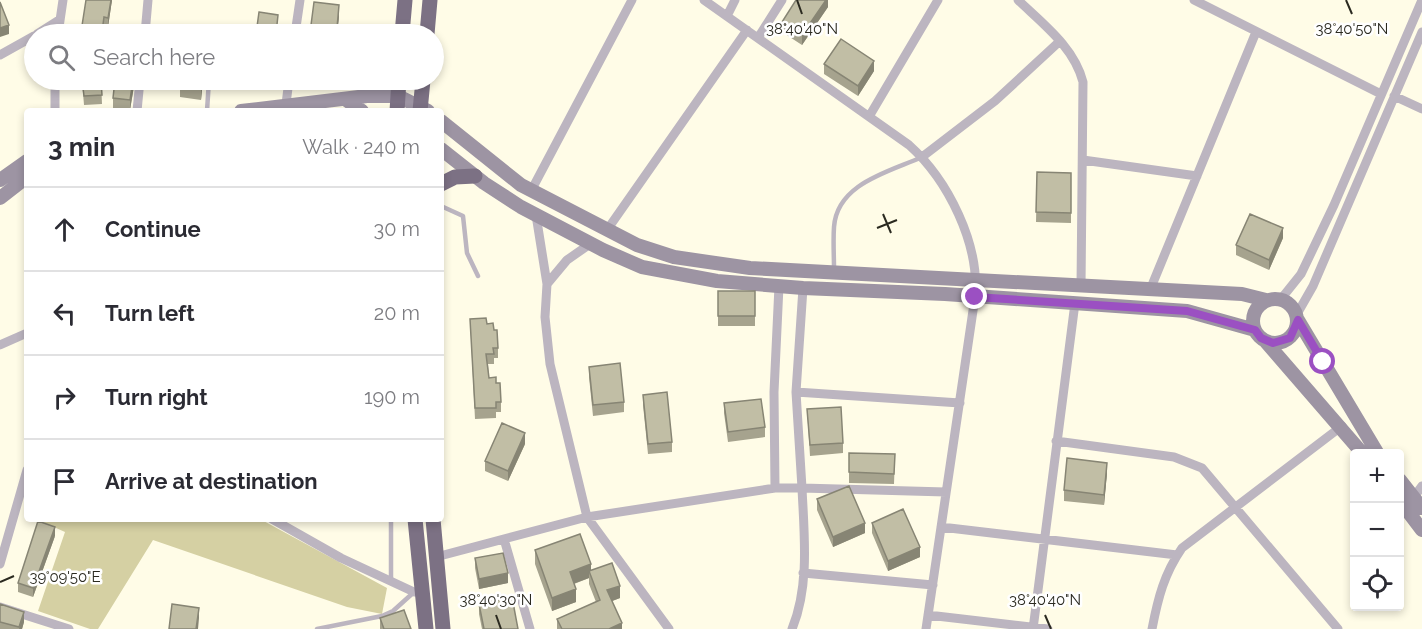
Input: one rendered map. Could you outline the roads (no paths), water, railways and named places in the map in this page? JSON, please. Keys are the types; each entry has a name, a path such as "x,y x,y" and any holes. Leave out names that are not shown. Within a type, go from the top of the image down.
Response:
{"highway":[{"path":"403,24 405,0"},
{"path":"428,24 430,0"},
{"path":"423,90 423,108"},
{"path":"444,182 455,177 475,176"},
{"path":"415,522 417,592 426,629"},
{"path":"433,522 443,629"}],"main road":[{"path":"345,99 358,108"},
{"path":"287,107 345,99 414,108"},
{"path":"444,124 505,175 531,191 655,252 684,259 750,268 1242,294 1266,300 1281,299 1290,303 1376,449"},
{"path":"444,151 475,176 536,215 590,244 642,267 717,281 803,288 1187,311 1255,330 1360,449"},
{"path":"0,180 24,163"},
{"path":"0,198 24,179"},
{"path":"1255,330 1254,315 1266,300"},
{"path":"1266,342 1279,343 1290,338 1297,317"},
{"path":"1404,484 1419,497"},
{"path":"1402,503 1422,530"}],"street":[{"path":"59,24 63,0"},
{"path":"145,24 148,0"},
{"path":"296,24 300,0"},
{"path":"531,191 632,0"},
{"path":"704,0 870,115 922,157 940,180 960,221 973,257 977,279 975,297 926,629"},
{"path":"727,16 735,0"},
{"path":"758,38 782,0"},
{"path":"870,115 938,0"},
{"path":"1018,0 1073,57 1083,82 1081,287"},
{"path":"1194,0 1381,94"},
{"path":"1281,299 1296,283 1308,260 1422,0"},
{"path":"53,24 59,20"},
{"path":"607,230 747,30"},
{"path":"1150,290 1256,32"},
{"path":"1297,317 1313,286 1422,32"},
{"path":"922,157 995,101 1060,41"},
{"path":"0,55 24,42"},
{"path":"55,90 55,108"},
{"path":"137,108 139,90"},
{"path":"287,107 289,90"},
{"path":"1394,96 1422,109"},
{"path":"1083,160 1197,176"},
{"path":"536,215 547,284 545,317 550,363 587,517 669,629"},
{"path":"547,284 567,260 590,244"},
{"path":"775,488 774,392 779,286"},
{"path":"792,629 800,600 803,573 802,488 796,392 803,288"},
{"path":"1033,628 1075,303"},
{"path":"0,345 24,334"},
{"path":"796,392 960,403"},
{"path":"1152,629 1162,583 1182,548 1341,426"},
{"path":"1056,441 1186,460 1209,475 1338,629"},
{"path":"0,564 24,481"},
{"path":"436,556 587,517 775,488 946,492"},
{"path":"277,522 341,558 417,592"},
{"path":"941,527 1177,555"},
{"path":"504,539 530,629"},
{"path":"803,573 933,585"},
{"path":"0,607 40,625 69,629"},
{"path":"928,615 1002,626 1048,629"}],"lane":[{"path":"207,108 208,90"},
{"path":"834,272 834,226 844,200 862,184 922,157"},
{"path":"444,207 462,216 468,253 478,276"},
{"path":"391,522 391,582"},
{"path":"317,629 381,616 393,611 417,592"}]}
